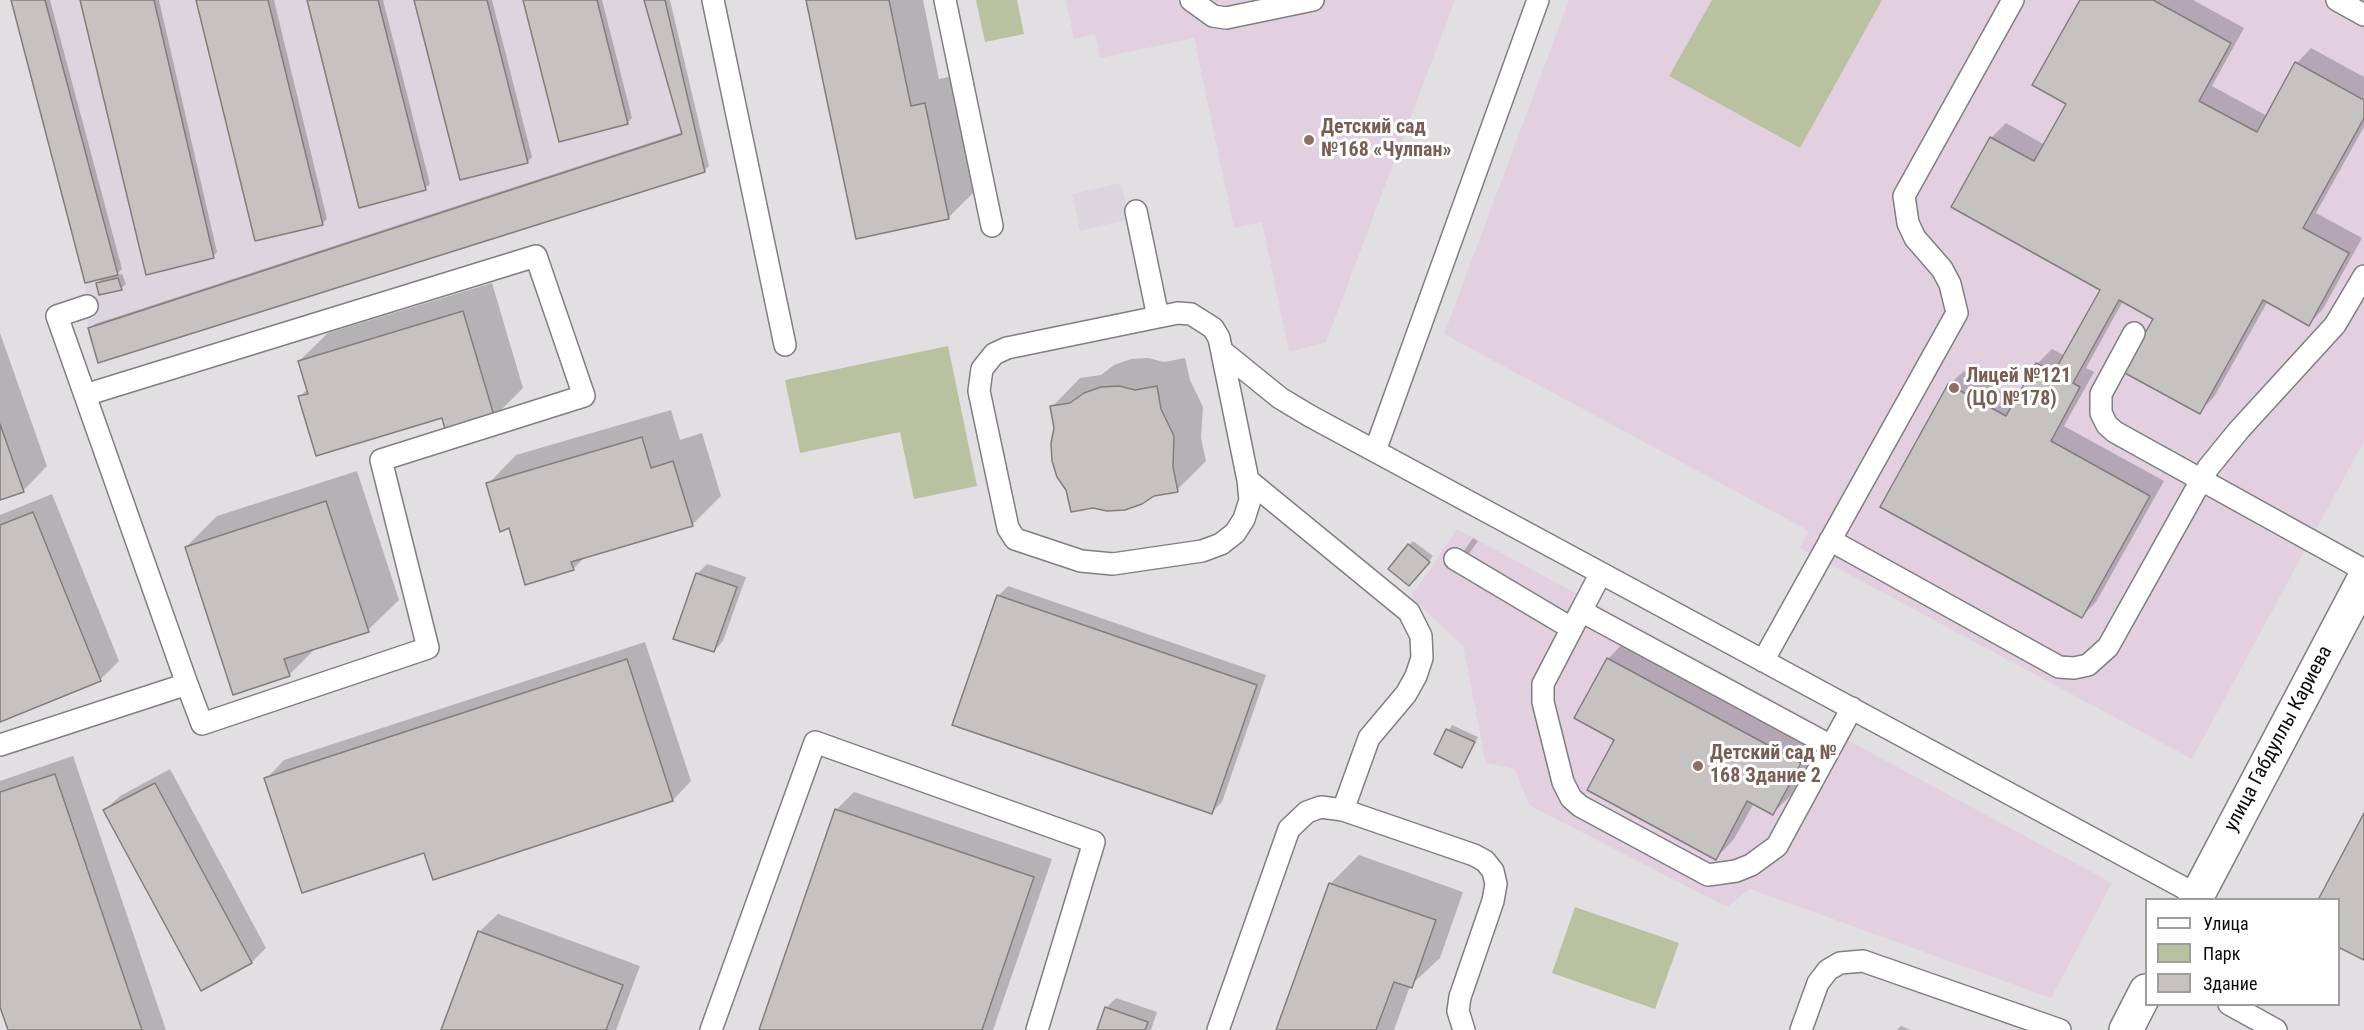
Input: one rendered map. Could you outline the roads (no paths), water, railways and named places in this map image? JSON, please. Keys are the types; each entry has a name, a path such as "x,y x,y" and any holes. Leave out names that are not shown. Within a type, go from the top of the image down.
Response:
{"street":[{"name":"улица Габдуллы Кариева","path":"2196,897 2364,579"},
{"path":"2126,1030 2145,994"}],"lane":[{"path":"713,0 785,345"},
{"path":"945,0 992,226"},
{"path":"1191,0 1213,16 1226,18 1313,0"},
{"path":"1375,451 1538,0"},
{"path":"1763,661 1957,313 1950,284 1942,269 1915,238 1908,224 1904,196 2013,0"},
{"path":"2337,0 2364,15"},
{"path":"1136,211 1158,317"},
{"path":"85,395 536,256 584,396 381,460 428,648 202,724 187,684 57,316 87,306"},
{"path":"1830,540 2059,667 2074,668 2098,658 2108,648 2202,481 2239,430 2335,325 2364,276"},
{"path":"1178,313 1202,318 1213,328 1222,351 1248,480 1250,500 1244,519 1235,532 1221,544 1202,551 1102,564 1081,561 1021,541 1009,532 979,391 979,380 987,361 1007,348 1158,317 1178,313"},
{"path":"2134,333 2101,394 2101,413 2107,425 2115,432 2364,570"},
{"path":"1222,351 1280,398 2196,897"},
{"path":"1248,480 1409,612 1421,636 1422,658 1416,676 1406,694 1369,738 1343,810"},
{"path":"1455,560 1831,746"},
{"path":"1601,573 1545,676 1542,692 1566,791 1580,806 1708,875 1736,871 1751,865 1777,846 1852,708"},
{"path":"0,745 187,684"},
{"path":"711,1030 815,742 1094,842 1037,1030"},
{"path":"1218,1030 1289,829 1307,812 1321,807 1343,810 1474,855 1485,861 1493,871 1496,884 1493,901 1460,997 1458,1011 1464,1030"},
{"path":"1801,1030 1818,982 1828,970 1840,963 1863,962 2060,1030"},
{"path":"2231,1006 2276,1030"}],"place":[{"name":"Детский сад №168 «Чулпан»","path":"1309,140"},
{"name":"Лицей №121 (ЦО №178)","path":"1954,388"},
{"name":"Детский сад № 168 Здание 2","path":"1698,766"}]}
